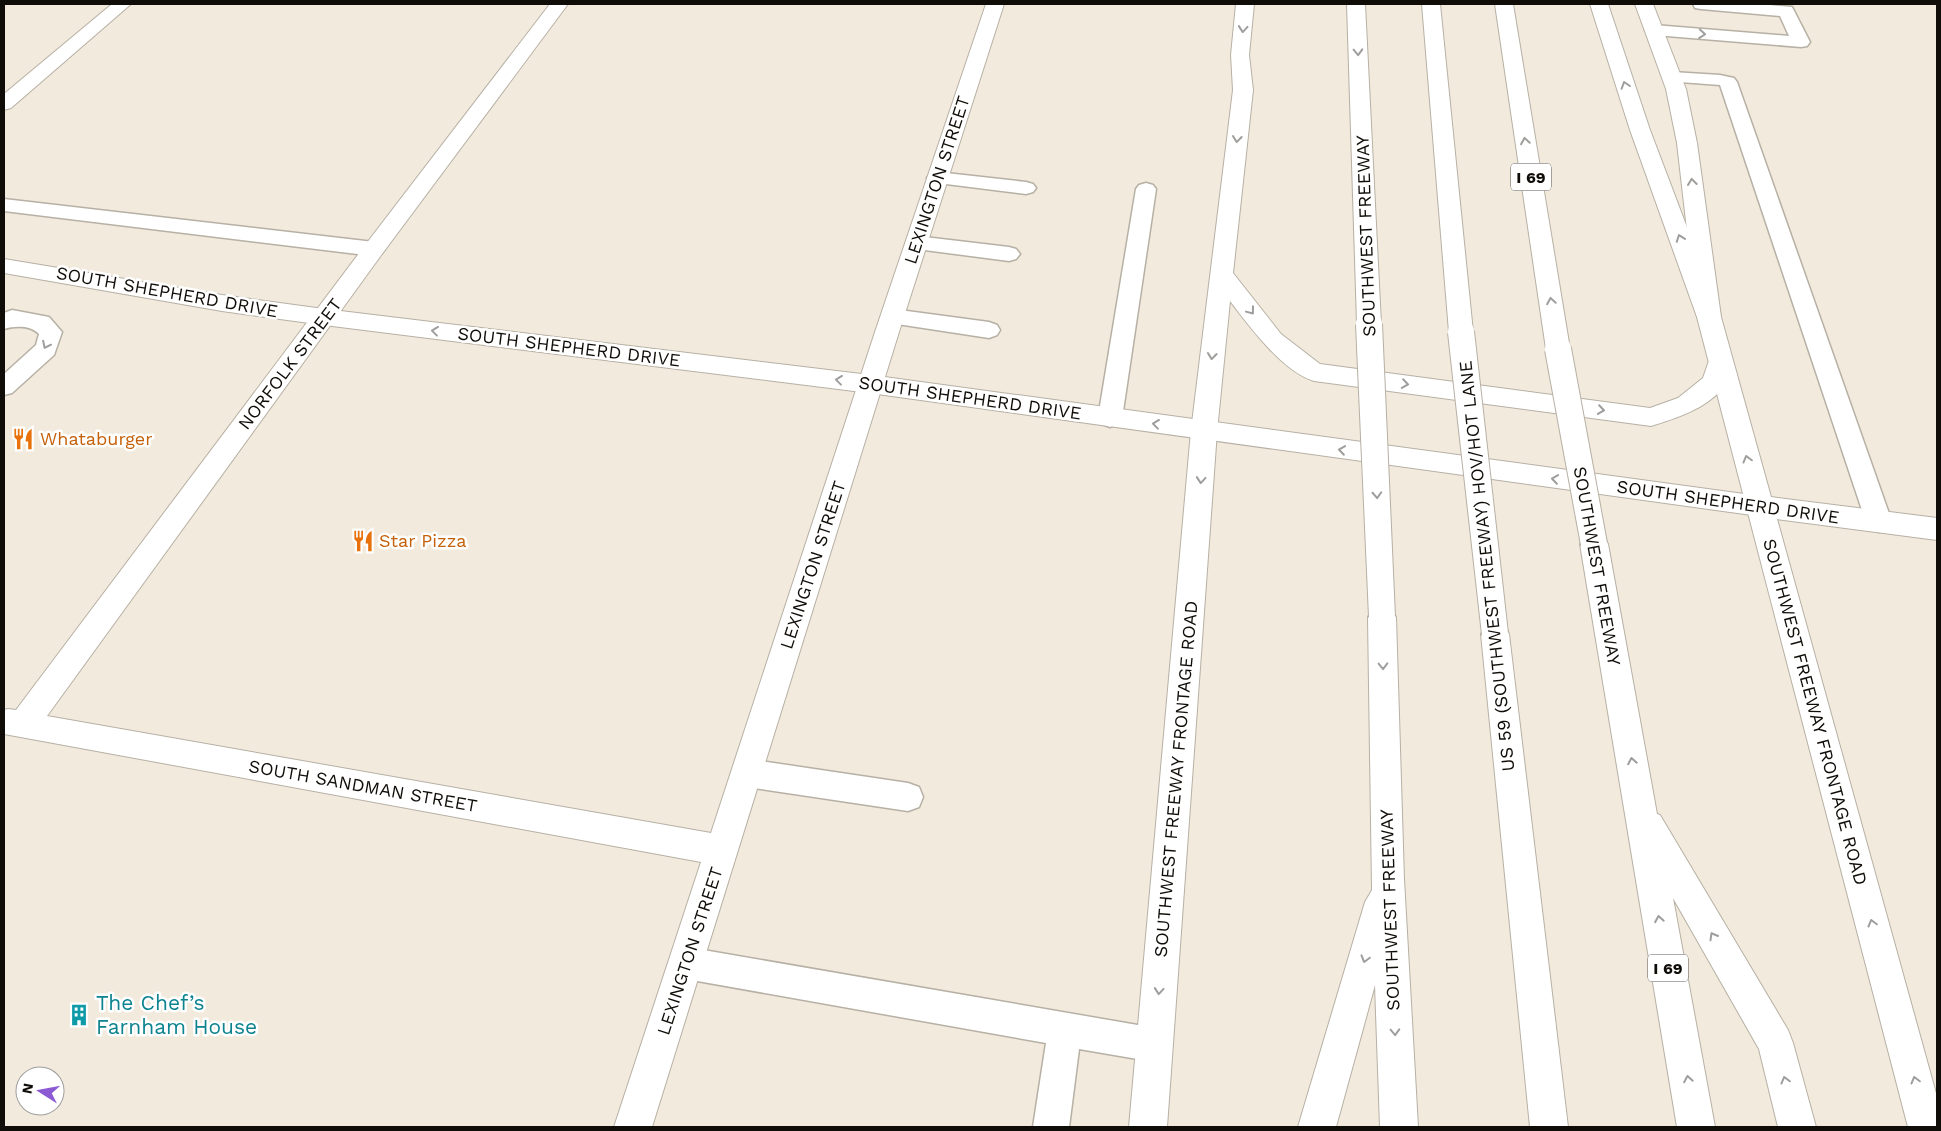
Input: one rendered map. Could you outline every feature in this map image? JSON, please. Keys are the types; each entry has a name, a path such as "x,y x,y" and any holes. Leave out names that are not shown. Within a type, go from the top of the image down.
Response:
{"main road":[{"path":"4,104 122,4"},
{"name":"NORFOLK STREET","path":"13,723 324,317 559,4"},
{"name":"LEXINGTON STREET","path":"633,1127 870,384 995,4"},
{"name":"SOUTHWEST FREEWAY FRONTAGE ROAD","path":"1148,1127 1204,431 1243,90 1240,55 1245,4"},
{"name":"SOUTHWEST FREEWAY","path":"1356,4 1382,617 1388,879 1399,1127"},
{"name":"US 59 (SOUTHWEST FREEWAY) HOV/HOT LANE","path":"1431,4 1461,332 1549,1127"},
{"name":"SOUTHWEST FREEWAY","path":"1504,4 1558,349 1696,1127"},
{"path":"1599,4 1640,130 1709,317"},
{"name":"SOUTHWEST FREEWAY FRONTAGE ROAD","path":"1644,4 1676,89 1688,143 1709,317 1927,1127"},
{"name":"SOUTH SHEPHERD DRIVE","path":"4,266 222,303 324,317 870,384 1204,431 1937,529"},
{"path":"1221,273 1273,340 1314,372 1651,417 1687,404 1714,382 1720,358"},
{"name":"SOUTH SANDMAN STREET","path":"13,723 722,850"},
{"path":"1640,810 1775,1043 1797,1127"},
{"path":"1317,1127 1388,879"}],"lane":[{"path":"1654,30 1801,42 1786,10 1701,4"},
{"path":"1672,77 1728,82 1879,522"},
{"path":"937,178 1026,188"},
{"path":"1110,418 1115,342 1141,198"},
{"path":"4,205 374,249"},
{"path":"916,244 1009,254"},
{"path":"892,317 989,330"},
{"path":"4,322 12,318 41,322 51,332 46,349 4,387"},
{"path":"747,773 908,797"},
{"path":"686,963 1155,1044"},
{"path":"1051,1127 1065,1028"}],"place":[{"name":"Whataburger","path":"23,439"},
{"name":"Star Pizza","path":"363,541"},
{"name":"The Chef’s Farnham House","path":"79,1015"}]}
